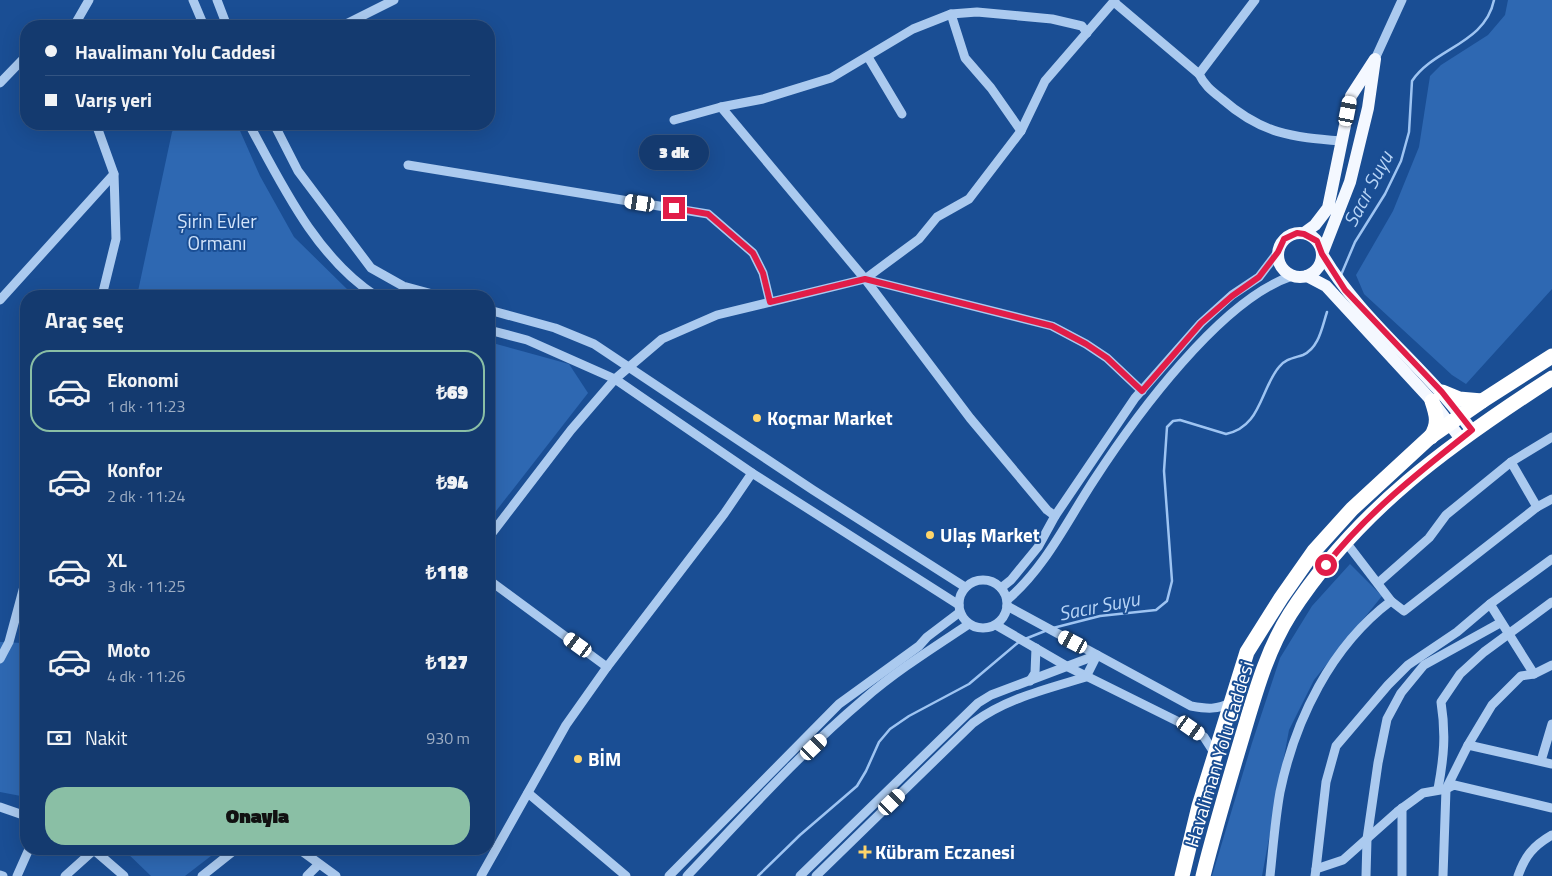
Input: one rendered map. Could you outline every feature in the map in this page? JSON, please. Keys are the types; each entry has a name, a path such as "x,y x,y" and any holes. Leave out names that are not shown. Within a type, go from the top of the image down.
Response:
{"highway":[{"name":"Havalimanı Yolu Caddesi","path":"1182,876 1199,806 1247,652 1281,598 1314,551 1352,509 1430,437 1552,356"},
{"name":"Havalimanı Yolu Caddesi","path":"1203,876 1217,820 1261,677 1289,616 1346,541 1407,481 1467,435 1552,378"},
{"path":"1430,437 1436,428 1438,417 1437,396 1482,401"}],"main road":[{"path":"1304,234 1315,225 1328,208 1351,96 1374,59"},
{"path":"1307,276 1318,268 1350,182 1368,108 1374,59"},
{"path":"1437,396 1326,286 1307,276 1292,276 1281,267 1278,252 1284,239 1297,233 1304,234 1317,241 1322,254 1345,290 1437,396 1467,435"}],"street":[{"path":"76,20 88,0"},
{"path":"193,0 201,20"},
{"path":"217,0 225,20"},
{"path":"354,20 394,0"},
{"path":"1199,74 1255,0"},
{"path":"1374,59 1402,0"},
{"path":"495,529 571,430 615,379 662,339 717,315 865,279 919,239 937,217 969,199 1021,130 1046,82 1114,1 1199,74 1203,83 1240,115 1264,129 1300,137 1342,141"},
{"path":"674,120 721,106 763,100 831,78 913,29 952,14 977,12 1052,19 1082,26 1087,33"},
{"path":"952,14 965,58 991,88 1021,130"},
{"path":"868,57 902,114"},
{"path":"0,83 20,62"},
{"path":"721,106 865,279 970,418 1047,510 1055,516"},
{"path":"98,130 114,174 116,239 103,290"},
{"path":"252,130 286,191 311,229 367,290"},
{"path":"277,130 298,172 371,268 403,286 418,290"},
{"path":"408,165 708,214 753,253 763,273 770,302"},
{"path":"0,300 114,174"},
{"path":"1001,588 1038,547 1055,516 1142,391 1201,323 1232,296 1259,277 1278,252"},
{"path":"1007,603 1055,544 1130,428 1205,338 1264,289 1292,276"},
{"path":"865,279 1052,326 1086,344 1107,358 1142,391"},
{"path":"495,312 555,328 594,344 813,490 965,587"},
{"path":"495,332 527,340 615,379 752,473 959,609 968,624 982,629 996,625 1006,613 1007,603 1001,588 987,580 972,583 965,587 960,596 959,609 919,646 840,704 669,876"},
{"path":"1378,583 1429,538 1446,515 1511,462 1552,437"},
{"path":"1511,462 1537,507"},
{"path":"495,851 566,725 607,667 724,514 752,473"},
{"path":"1346,541 1391,601 1404,611 1537,507 1552,500"},
{"path":"1316,873 1326,782 1336,746 1388,685 1408,665 1457,632 1490,604 1552,559"},
{"path":"495,584 607,667"},
{"path":"0,659 8,642 20,600"},
{"path":"1270,876 1280,792 1296,737 1322,676 1371,615 1391,601"},
{"path":"1443,876 1442,789 1446,723 1441,702 1460,674 1508,634 1552,602"},
{"path":"1007,603 1062,636 1191,706 1206,709 1220,708 1232,702"},
{"path":"1490,604 1500,623 1534,674"},
{"path":"1366,876 1367,839 1378,763 1387,719 1401,693 1424,665 1500,623"},
{"path":"687,876 776,783 863,699 905,667 968,624"},
{"path":"996,625 1086,677 1191,728 1204,737 1215,754"},
{"path":"1030,681 1035,673 1036,648"},
{"path":"800,876 978,703 991,695 1097,655"},
{"path":"816,876 979,718 990,710 1021,697 1086,677 1097,655"},
{"path":"1442,789 1492,705 1521,676 1551,669"},
{"path":"1388,685 1401,693"},
{"path":"1541,761 1552,724"},
{"path":"1468,745 1552,764"},
{"path":"1316,873 1343,860 1402,808 1423,793 1454,785 1552,808"},
{"path":"528,793 626,876"},
{"path":"0,807 20,814"},
{"path":"1402,808 1402,876"},
{"path":"1518,876 1524,860 1536,844 1552,835"},
{"path":"17,876 26,855"},
{"path":"65,876 87,855"},
{"path":"100,855 124,876"},
{"path":"202,876 228,855"},
{"path":"307,855 336,876"},
{"path":"481,876 493,855"},
{"path":"307,876 320,864"}],"green space":[{"path":"1508,0 1552,0 1552,289 1466,384 1452,375 1364,294 1356,275 1393,211 1419,147 1430,76 1441,65 1488,35 1505,15"},
{"name":"Şirin Evler Ormanı","path":"173,130 240,130 260,176 294,237 348,290 138,290"},
{"path":"495,344 569,364 588,393 495,512"},
{"path":"1350,564 1382,596 1314,680 1289,730 1262,876 1212,876 1280,658 1312,606"},
{"path":"0,642 20,643 20,796 0,792"},
{"path":"129,855 212,855 185,876 151,876"}],"waterway":[{"name":"Sacır Suyu","path":"1341,275 1355,242 1385,194 1401,161 1409,132 1412,81 1421,70 1458,45 1480,27 1489,15 1494,0"},
{"name":"Sacır Suyu","path":"1053,628 1100,616 1156,610 1167,601 1172,581 1164,471 1167,427 1173,421 1180,420 1226,434 1238,430 1253,416 1281,364 1303,355 1313,347 1327,312"},
{"name":"Sacır Suyu","path":"1025,639 1045,631"},
{"name":"Sacır Suyu","path":"758,876 800,835 857,786 879,742 890,729 909,716 969,684 1020,641"}],"place":[{"name":"Koçmar Market","path":"757,418"},
{"name":"Ulaş Market","path":"930,535"},
{"name":"BİM","path":"578,759"},
{"name":"Kübram Eczanesi","path":"865,852"}],"route":[{"path":"674,208 708,214 753,253 763,273 770,302 865,279 1052,326 1086,344 1107,358 1142,391 1201,323 1232,296 1259,277 1278,252 1284,239 1297,233 1311,236 1317,241 1322,254 1345,290 1442,392 1472,430 1393,493 1346,541 1326,565"}]}
